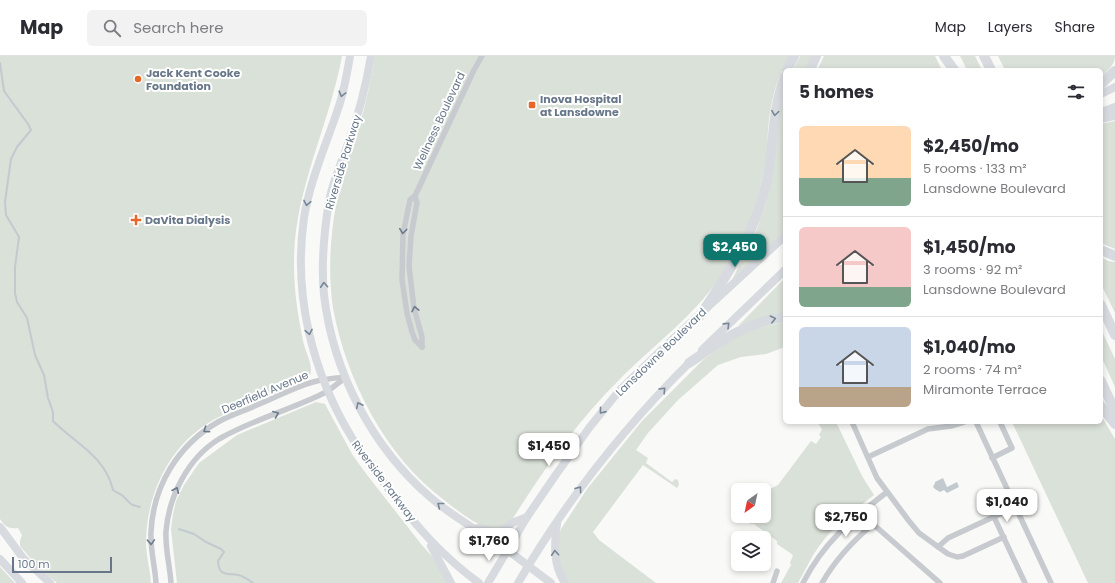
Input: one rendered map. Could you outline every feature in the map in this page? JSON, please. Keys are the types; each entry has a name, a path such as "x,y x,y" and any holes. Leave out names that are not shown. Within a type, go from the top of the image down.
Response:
{"highway":[{"path":"788,68 794,56"},
{"path":"811,68 816,56"},
{"path":"944,56 953,68"},
{"path":"950,56 956,68"},
{"path":"984,56 991,68"},
{"path":"989,56 992,68"},
{"path":"1103,82 1115,71"},
{"path":"700,316 729,272 756,217 766,182 776,107 783,83"},
{"path":"1103,118 1115,115"},
{"path":"1103,251 1115,256"},
{"path":"1103,309 1115,335"},
{"path":"689,363 724,339 746,327 783,318"},
{"path":"1103,385 1115,411"},
{"path":"1103,409 1115,424"}],"main road":[{"name":"Riverside Parkway","path":"350,56 342,94 310,190 304,219 301,262 304,305 312,348 328,391 352,438 365,458 420,529 447,558 479,583"},
{"name":"Riverside Parkway","path":"371,56 364,92 330,199 324,237 323,281 326,310 337,353 346,377 370,426 400,467 430,498 507,550 551,583"},
{"path":"1103,93 1115,87"},
{"path":"1103,111 1115,107"},
{"name":"Lansdowne Boulevard","path":"488,583 527,517 589,428 619,391 674,338 700,316 783,238"},
{"path":"518,583 568,505 603,458 640,414 689,363 783,272"},
{"path":"467,524 485,531 494,532 507,528 527,517"},
{"path":"557,522 555,542 556,562 561,578 565,583"},
{"path":"0,528 23,558 50,583"},
{"path":"420,529 435,552 451,583"},
{"path":"0,559 22,583"}],"street":[{"name":"Wellness Boulevard","path":"415,196 417,203 411,236 409,266 414,308 422,337 422,347 415,340 412,332 407,313 402,280 404,227 410,200 415,196 471,75 482,56"},
{"name":"Deerfield Avenue","path":"156,583 151,546 153,511 167,475 182,452 197,436 218,422 312,382 346,377"},
{"path":"171,583 166,546 169,510 180,481 194,461 220,438 328,391 346,377"},
{"path":"853,424 877,478 915,528 938,547 952,556 963,556 1004,537"},
{"path":"868,457 928,429 958,424"},
{"path":"977,424 1051,583"},
{"path":"992,458 1012,448 1001,424"},
{"path":"803,583 818,558 842,528 856,515 887,492"},
{"path":"938,547 948,538 1015,507"},
{"path":"994,516 1025,583"},
{"path":"822,583 845,550 873,524 940,583"},
{"path":"773,583 777,571"}],"shaded area":[{"path":"0,56 342,56 329,108 305,186 295,238 294,275 298,313 303,341 311,367 310,375 305,380 215,419 199,429 174,455 164,470 157,487 147,522 146,546 151,583 57,583 39,568 20,546 22,535 18,528 8,527 0,519"},
{"path":"375,56 789,56 783,68 772,100 765,162 755,206 741,242 721,276 695,308 604,395 561,448 510,523 497,528 493,529 482,526 461,513 423,482 404,461 386,439 371,414 358,388 339,335 331,295 330,256 332,230 336,205 348,158 364,109"},
{"path":"800,56 811,56 806,68 794,68"},
{"path":"824,56 935,56 941,68 818,68"},
{"path":"960,56 975,56 981,68 966,68"},
{"path":"998,56 1115,56 1112,65 1103,75 1103,68 1004,68"},
{"path":"783,100 783,233 732,280 757,229 766,204 772,178 777,126"},
{"path":"1115,121 1115,249 1103,244 1103,124"},
{"path":"1103,258 1115,262 1115,313 1103,288"},
{"path":"783,280 783,315 738,326"},
{"path":"783,322 783,348 766,354 741,357 718,365 678,400 648,433 636,450 648,458 646,463 672,482 675,479 678,480 679,485 677,488 643,465 593,532 599,540 656,583 568,583 562,571 558,557 559,536 561,529 587,489 642,421 704,359 738,335 758,328"},
{"path":"1103,333 1115,359 1115,387 1103,360"},
{"path":"316,402 325,404 352,454 421,544 436,561 448,583 177,583 171,529 173,514 176,501 184,485 199,463 237,435"},
{"path":"1103,418 1115,439 1115,583 1088,583 1013,424 1103,424"},
{"path":"818,424 837,424 862,476 874,495 847,516 828,534 819,546 798,583 781,583 791,565 790,563 793,555 777,544 777,541 771,537 771,531 763,531 754,524 750,523 771,523 771,488 778,485 811,441 816,444 821,437 819,435 822,429"},
{"path":"943,478 947,487 957,482 959,487 947,493 944,490 940,492 933,487 935,482"},
{"path":"0,566 1,568 15,583 0,583"}],"waterway":[{"path":"0,63 4,91 31,130 17,147 11,159 5,202 6,215 19,237 15,267 15,293 17,302 27,318 35,355 44,375 48,398 53,412 53,421 97,459 109,478 113,490 122,495 134,506 140,507"},
{"path":"179,529 194,534 221,549 224,552 218,561 222,572 246,578 253,583"}],"place":[{"name":"Jack Kent Cooke Foundation","path":"138,79"},
{"name":"Inova Hospital at Lansdowne","path":"532,105"},
{"name":"DaVita Dialysis","path":"136,220"}]}
